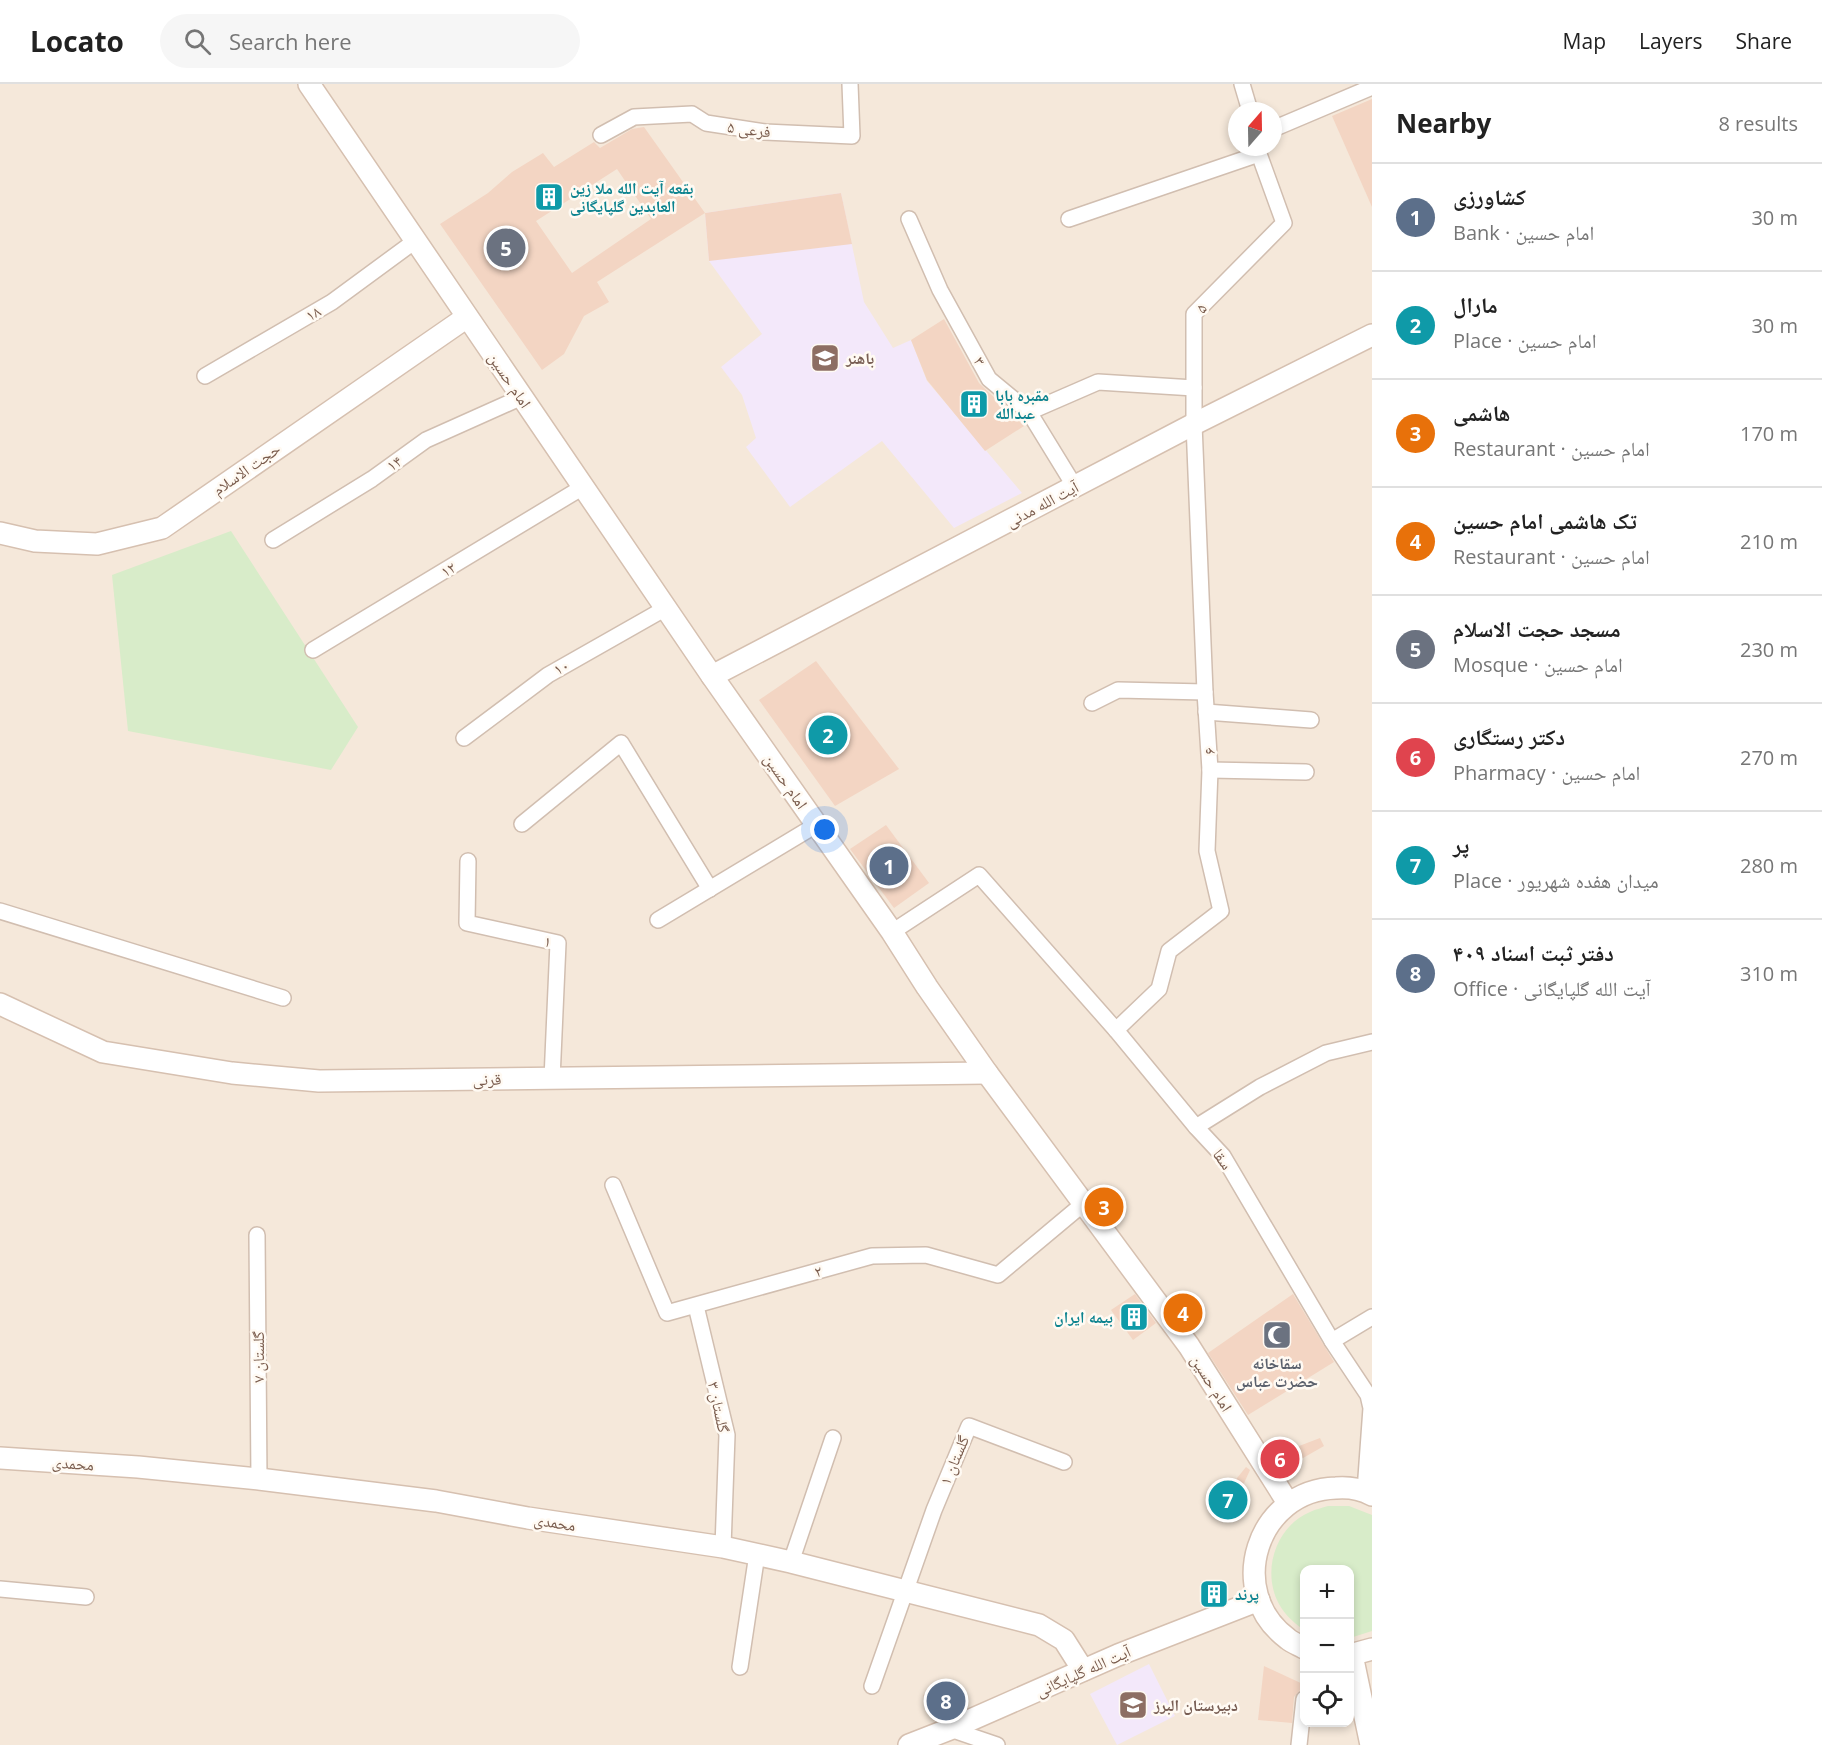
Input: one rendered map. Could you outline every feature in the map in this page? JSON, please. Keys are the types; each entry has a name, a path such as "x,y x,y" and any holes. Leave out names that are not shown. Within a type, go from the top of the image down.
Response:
{"street":[{"name":"امام حسین","path":"309,84 712,676 892,932 927,987 1083,1204 1215,1380 1288,1503"},
{"name":"فرعی ۵","path":"601,135 634,117 692,114 706,123 765,132 852,136 850,84"},
{"path":"1242,84 1247,102"},
{"path":"1282,125 1372,87"},
{"path":"1069,219 1245,156"},
{"name":"۵","path":"1194,424 1194,314 1284,223 1261,156"},
{"name":"۳","path":"909,219 940,290 989,379 1029,412 1075,487"},
{"name":"۱۸","path":"205,376 332,302 415,241"},
{"name":"حجت الاسلام","path":"0,533 35,541 97,544 162,528 467,317"},
{"name":"آیت الله مدنی","path":"712,676 1194,424 1372,335"},
{"path":"1029,412 1098,382 1194,388"},
{"name":"۱۴","path":"273,540 372,479 426,441 522,397"},
{"name":"۶","path":"1116,1030 1160,989 1169,951 1221,910 1207,851 1210,770 1194,424"},
{"name":"۱۲","path":"313,650 583,487"},
{"name":"۱۰","path":"464,738 548,675 666,608"},
{"path":"1092,704 1118,690 1205,692"},
{"path":"1206,712 1311,720"},
{"path":"522,824 621,743 710,889"},
{"path":"1210,770 1306,772"},
{"path":"658,920 816,825"},
{"name":"۱","path":"468,861 467,923 558,943 552,1079"},
{"name":"سقا","path":"892,932 979,875 1116,1030 1222,1156 1332,1341 1368,1395 1371,1408 1368,1493"},
{"path":"0,911 283,998"},
{"name":"قرنی","path":"0,1004 103,1052 232,1073 319,1081 987,1072"},
{"path":"1196,1127 1260,1087 1326,1053 1372,1042"},
{"name":"۲","path":"613,1185 667,1313 872,1256 926,1255 998,1275 1083,1204"},
{"name":"گلستان ۷","path":"257,1234 259,1479"},
{"name":"گلستان ۳","path":"696,1306 727,1435 723,1547"},
{"path":"1332,1341 1372,1317"},
{"name":"گلستان ۱","path":"906,1591 934,1510 969,1426 1065,1462"},
{"path":"791,1562 833,1438"},
{"name":"محمدی","path":"0,1458 138,1467 259,1479 436,1501 510,1515 723,1547 1039,1625 1064,1640 1083,1670"},
{"path":"1300,1646 1288,1640 1270,1622 1258,1600 1254,1578 1255,1557 1261,1536 1273,1518 1288,1503 1306,1493 1325,1488 1345,1487 1368,1493"},
{"path":"740,1667 757,1554"},
{"path":"0,1589 86,1597"},
{"path":"872,1686 906,1591"},
{"name":"آیت الله گلپایگانی","path":"909,1745 1083,1670 1258,1600"},
{"path":"1358,1653 1367,1700 1371,1745"},
{"path":"1299,1745 1301,1727"},
{"path":"950,1729 997,1745"}],"shaded area":[{"path":"0,84 1372,84 1372,1745 0,1745"},
{"name":"باهنر","path":"841,193 864,302 893,348 911,340 927,381 1022,493 954,528 882,441 790,507 746,447 756,438 742,395 721,367 762,334 709,261 705,213"},
{"name":"دبیرستان البرز","path":"1149,1664 1175,1716 1117,1745 1090,1694"}],"green space":[{"path":"231,531 358,727 331,770 128,731 112,575"},
{"path":"1328,1506 1349,1506 1372,1515 1372,1631 1354,1637 1354,1565 1300,1565 1300,1627 1281,1608 1271,1578 1275,1551 1288,1528 1310,1512"}],"building":[{"path":"1372,99 1372,207 1332,116"},
{"path":"644,127 705,213 597,282 609,302 584,316 564,354 542,370 440,224 488,193 512,172 543,153 554,167 594,142 600,148 632,129","holes":["617,169 651,219 572,273 536,221"]},
{"path":"841,193 852,244 709,261 705,213"},
{"name":"مقبره بابا عبدالله","path":"944,319 979,383 1024,426 985,451 927,380 911,340"},
{"path":"816,661 899,769 835,806 759,700"},
{"path":"886,825 929,883 894,908 850,849"},
{"name":"بیمه ایران","path":"1135,1294 1156,1323 1133,1340 1111,1310"},
{"name":"سقاخانه حضرت عباس","path":"1293,1294 1334,1362 1248,1415 1208,1353"},
{"path":"1320,1438 1324,1446 1282,1470 1271,1452 1282,1445 1286,1451"},
{"path":"1246,1467 1250,1470 1230,1514 1216,1504"},
{"name":"پرند","path":"1219,1583 1226,1597 1209,1606 1202,1591"},
{"path":"1264,1666 1300,1683 1300,1690 1294,1697 1292,1723 1258,1720"},
{"path":"957,1681 968,1707 934,1721 923,1695"}],"place":[{"name":"بقعه آیت الله ملا زین العابدین گلپایگانی","path":"549,197"},
{"name":"مسجد حجت الاسلام","path":"506,248"},
{"name":"باهنر","path":"825,358"},
{"name":"مقبره بابا عبدالله","path":"974,404"},
{"name":"مارال","path":"828,735"},
{"name":"کشاورزی","path":"889,866"},
{"name":"هاشمی","path":"1104,1207"},
{"name":"تک هاشمی امام حسین","path":"1183,1313"},
{"name":"بیمه ایران","path":"1134,1317"},
{"name":"سقاخانه حضرت عباس","path":"1277,1335"},
{"name":"دکتر رستگاری","path":"1280,1459"},
{"name":"پر","path":"1228,1500"},
{"name":"پرند","path":"1214,1594"},
{"name":"دفتر ثبت اسناد ۴۰۹","path":"946,1701"},
{"name":"دبیرستان البرز","path":"1133,1705"}]}
